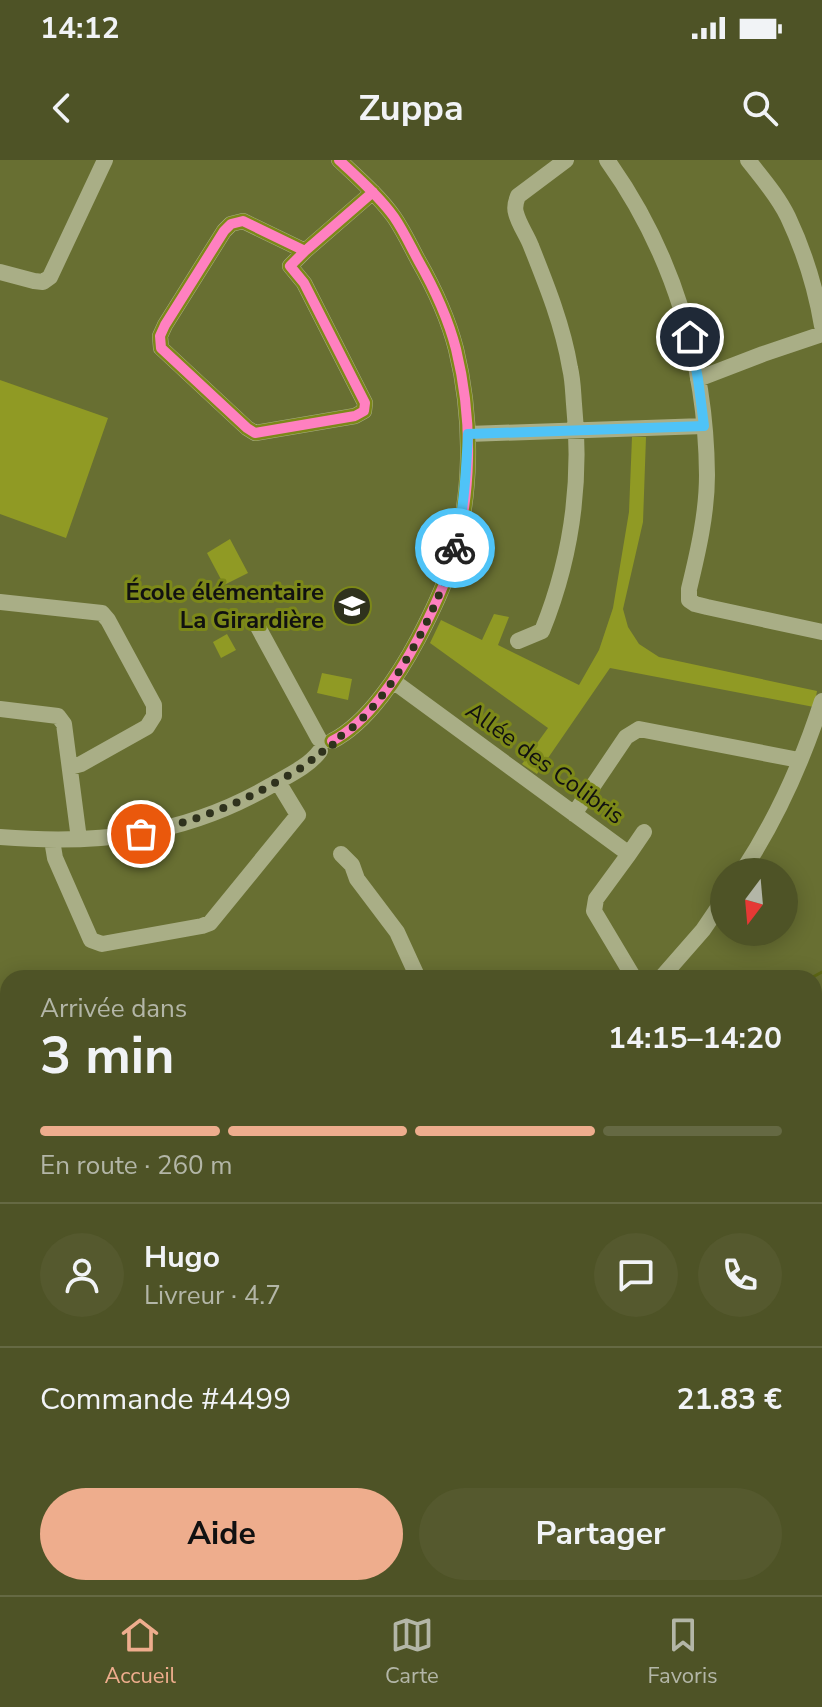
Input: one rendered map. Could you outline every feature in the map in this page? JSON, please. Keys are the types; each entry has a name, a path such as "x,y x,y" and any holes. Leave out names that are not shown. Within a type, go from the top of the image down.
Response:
{"street":[{"path":"0,272 43,282 50,277 105,160"},
{"path":"0,837 52,840 141,834 218,812 253,796 315,758 324,743 347,732 366,714 393,681 430,617 451,565 461,522 468,434 463,385 458,360 432,284 394,217 339,160"},
{"path":"518,641 542,631 554,602 574,507 578,459 571,370 560,323 515,213 515,204 518,196 566,160"},
{"path":"607,160 651,231 661,255 679,300 698,379 707,477 689,600 707,607 822,632"},
{"path":"748,160 788,216 818,303 822,326"},
{"path":"305,251 243,221 231,224 160,336 161,348 255,433 355,416 364,411 365,403 304,283 290,266 373,192"},
{"path":"698,379 822,334"},
{"path":"468,434 704,426"},
{"path":"0,602 102,613 154,705 154,716 147,727 81,764 70,767"},
{"path":"258,627 324,743"},
{"name":"Allée des Colibris","path":"393,681 629,854 596,899 594,911 629,970"},
{"path":"751,858 799,760 822,701"},
{"path":"0,709 58,716 64,724 79,839"},
{"path":"574,814 626,737 639,729 799,760"},
{"path":"52,840 55,858 86,932 97,944 202,926 210,923 298,815 278,782"},
{"path":"629,854 644,832"},
{"path":"341,854 352,865 357,879 397,932 414,970"},
{"path":"668,970 710,920"}],"green space":[{"path":"0,380 108,418 66,538 0,514"},
{"path":"632,437 646,437 643,522 623,609 628,627 639,644 659,657 817,691 814,707 610,668 537,774 522,764 548,728 430,643 441,620 482,640 494,614 509,617 498,645 579,685 599,650 613,608 629,512"},
{"path":"230,539 248,573 224,585 207,553"},
{"path":"227,634 236,650 221,658 213,642"},
{"path":"322,673 352,679 348,700 317,693"}],"cycle path":[{"path":"332,741 358,722 382,696 411,652 431,613 458,541 468,459 462,376 453,337 440,303 394,217 339,160"},
{"path":"305,251 243,221 231,224 160,336 161,348 255,433 355,416 364,411 365,403 304,283 290,266 373,192"}],"way so far":[{"path":"141,834 218,812 297,771 320,751 330,751 332,741 366,714 393,681 433,610 455,548"}],"place":[{"name":"École élémentaire La Girardière","path":"352,606"}],"route":[{"path":"455,548 466,479 468,434 704,426 690,337"}]}
